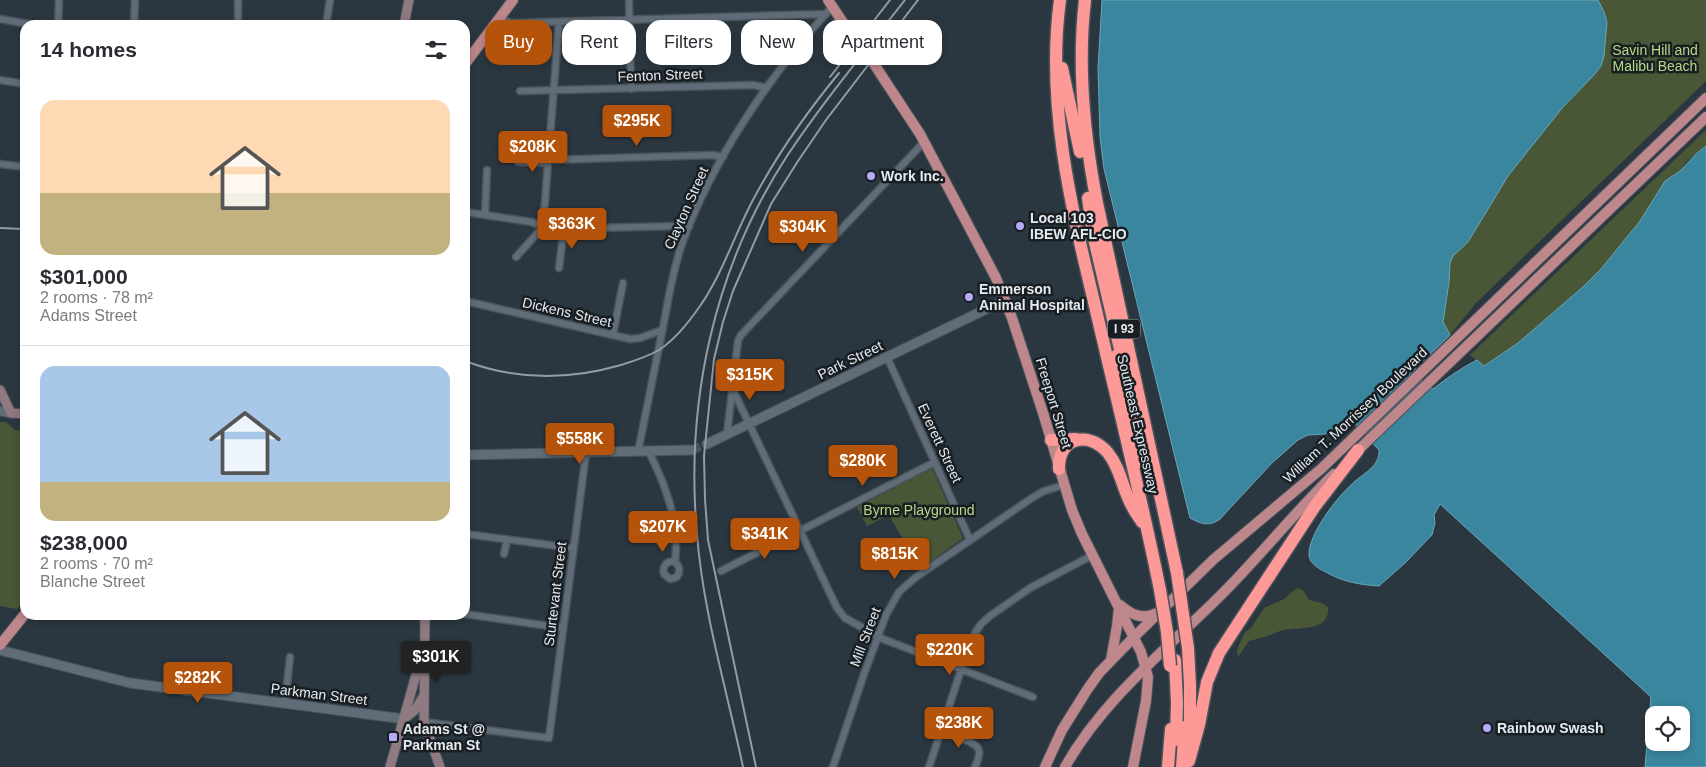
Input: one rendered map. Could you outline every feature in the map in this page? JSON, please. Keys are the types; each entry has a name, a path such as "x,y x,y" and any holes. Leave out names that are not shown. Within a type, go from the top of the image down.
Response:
{"highway":[{"name":"Southeast Expressway","path":"1060,0 1057,42 1058,104 1066,178 1081,250 1148,534 1169,582 1167,632 1179,657 1171,721 1168,767"},
{"name":"Southeast Expressway","path":"1085,0 1082,41 1082,83 1086,143 1169,582 1179,657 1191,714 1186,765"},
{"name":"I 93","path":"1057,42 1082,159 1093,234 1169,582"},
{"name":"I 93","path":"1082,83 1082,159"},
{"path":"1059,469 1060,457 1065,449 1080,439"},
{"path":"1051,440 1088,440 1095,442 1109,454 1119,471 1130,501 1148,534"},
{"path":"1186,765 1199,725 1207,682 1219,653 1310,512 1343,468 1354,446"},
{"name":"I 93","path":"1174,767 1179,657"}],"main road":[{"path":"405,20 409,0"},
{"path":"470,57 512,0"},
{"path":"829,7 839,20"},
{"name":"Freeport Street","path":"875,65 924,142 986,256 1005,300 1078,524 1119,604 1146,667 1148,677 1146,702 1133,767"},
{"name":"William T. Morrissey Boulevard","path":"1065,767 1080,741 1098,717 1146,667 1241,575 1354,446 1460,335 1706,98"},
{"name":"William T. Morrissey Boulevard","path":"1045,767 1057,739 1095,678 1134,637 1210,564 1302,486 1354,446 1470,344 1706,117"},
{"path":"0,390 11,413 20,414"},
{"path":"1119,604 1129,612 1139,616 1151,616 1162,610"},
{"path":"1111,660 1117,629 1119,604"},
{"path":"0,644 20,620"},
{"path":"425,620 424,722 440,767"},
{"path":"390,767 425,644"},
{"path":"404,719 415,710 424,696"},
{"name":"Parkman Street","path":"404,719 424,722"}],"street":[{"path":"58,20 59,0"},
{"path":"134,20 135,0"},
{"path":"238,0 238,20"},
{"path":"327,20 330,0"},
{"path":"629,0 629,20 829,7"},
{"name":"Clayton Street","path":"638,452 675,268 689,227 723,157 767,88 829,7"},
{"path":"499,18 512,23 562,22"},
{"path":"0,20 20,23"},
{"path":"516,257 543,227 559,22"},
{"path":"630,65 631,89"},
{"path":"0,80 20,83"},
{"name":"Fenton Street","path":"520,91 753,85 767,88"},
{"path":"727,434 740,335 924,142"},
{"path":"518,162 713,155 723,157"},
{"path":"0,164 20,166"},
{"path":"485,215 487,170"},
{"path":"470,213 534,222 549,229 689,227"},
{"path":"559,268 564,228"},
{"path":"613,336 623,283"},
{"name":"Park Street","path":"707,444 1005,300"},
{"name":"Dickens Street","path":"470,302 613,336 635,339 662,330"},
{"name":"Everett Street","path":"887,357 970,540"},
{"path":"732,388 840,613 845,618 877,636 1033,698"},
{"path":"0,411 11,413"},
{"path":"470,455 692,450"},
{"path":"649,452 660,474 669,500 676,544 675,562"},
{"name":"Sturtevant Street","path":"549,738 586,453"},
{"path":"721,571 935,462"},
{"name":"Mill Street","path":"833,767 877,636 889,607 902,589 916,577 1038,494 1064,485"},
{"path":"470,535 573,548"},
{"path":"504,554 507,540"},
{"path":"929,767 961,669 975,633 986,618 1030,588 1093,555"},
{"path":"470,615 563,628"},
{"name":"Parkman Street","path":"0,650 126,682 404,719"},
{"path":"285,703 290,657"},
{"name":"Parkman Street","path":"424,722 549,738"},
{"path":"941,732 972,742 977,746 980,753 975,767"}],"green space":[{"name":"Savin Hill and Malibu Beach","path":"1581,0 1706,0 1706,81 1476,303 1450,335 1443,322 1452,256"},
{"path":"1706,130 1706,146 1687,161 1680,171 1659,190 1640,221 1601,269 1584,286 1518,343 1484,366 1470,355"},
{"path":"0,422 6,422 15,430 20,430 20,605 17,609 0,606"},
{"name":"Byrne Playground","path":"932,468 963,538 920,569 889,515 867,526 857,507"},
{"path":"1299,588 1304,591 1309,600 1322,603 1328,607 1324,621 1313,627 1284,630 1249,641 1238,657 1238,647 1245,632 1251,628 1264,608 1284,599"}],"water":[{"path":"1102,0 1598,0 1607,22 1604,56 1601,66 1563,107 1508,176 1468,242 1453,256 1450,263 1443,322 1450,335 1413,371 1429,388 1433,389 1471,363 1477,360 1484,366 1518,343 1601,269 1640,221 1665,181 1680,171 1706,146 1706,767 1645,767 1646,751 1690,751 1690,706 1650,706 1651,697 1440,504 1434,515 1435,523 1432,535 1379,586 1343,580 1314,564 1310,560 1309,555 1313,537 1318,527 1339,498 1352,484 1374,466 1379,456 1379,450 1350,419 1325,434 1308,435 1298,440 1272,463 1216,522 1205,524 1190,518 1104,169 1100,137 1098,68"}],"tunnel":[{"path":"692,450 707,444"}],"railway":[{"path":"830,77 890,0"},
{"path":"743,767 704,593 697,534 694,484 696,435 701,386 710,338 723,290 740,244 762,199 787,156 815,116 905,0"},
{"path":"756,767 708,540 704,456 714,359 733,291 771,204 826,120 918,0"},
{"path":"470,363 503,372 523,375 562,375 601,370 621,365 650,355 665,346 687,324 700,306 722,267 747,211 763,181 804,118 839,73"},
{"path":"0,228 20,229"}],"place":[{"name":"Work Inc.","path":"871,176"},
{"name":"Local 103 IBEW AFL-CIO","path":"1020,226"},
{"name":"Emmerson Animal Hospital","path":"969,297"},
{"name":"Rainbow Swash","path":"1487,728"},
{"name":"Adams St @ Parkman St","path":"393,737"}]}
